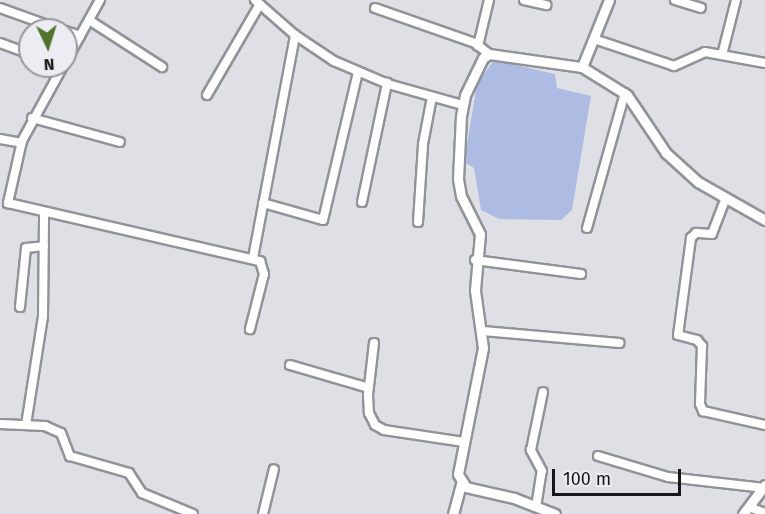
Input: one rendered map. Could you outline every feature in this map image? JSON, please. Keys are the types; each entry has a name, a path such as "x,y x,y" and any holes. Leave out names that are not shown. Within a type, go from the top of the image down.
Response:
{"street":[{"path":"78,39 100,0"},
{"path":"478,46 489,0"},
{"path":"524,0 546,5"},
{"path":"582,67 609,0"},
{"path":"675,0 701,8"},
{"path":"722,55 736,0"},
{"path":"207,95 257,2 295,35 358,72 432,98 462,105"},
{"path":"0,8 28,18"},
{"path":"375,8 478,46 489,54 582,67 625,93 666,153 725,200 765,220"},
{"path":"89,20 162,68"},
{"path":"253,258 295,35"},
{"path":"594,39 674,66 705,52 765,63"},
{"path":"0,42 18,49"},
{"path":"489,54 483,58 462,105 458,179 461,196 480,234 475,260 475,290 483,331 458,474 466,487 555,514"},
{"path":"263,203 323,220 358,72"},
{"path":"55,78 32,118 21,143 8,203 44,213 253,258 264,269 250,329"},
{"path":"362,202 387,83"},
{"path":"586,228 625,93"},
{"path":"418,222 423,144 432,98"},
{"path":"32,118 120,142"},
{"path":"0,138 21,143"},
{"path":"725,200 712,234 696,233 691,237 678,335 697,340 702,346 700,404 703,411 765,425"},
{"path":"26,425 43,316 44,213"},
{"path":"20,307 26,248 44,246"},
{"path":"475,260 581,274"},
{"path":"483,331 545,340 619,343"},
{"path":"374,343 369,388 371,419 384,430 464,442"},
{"path":"290,364 369,388"},
{"path":"536,507 543,471 530,455 543,392"},
{"path":"0,424 45,426 61,433 70,456 129,473 142,493 193,514"},
{"path":"598,456 676,479 764,486"},
{"path":"263,514 274,469"},
{"path":"453,514 462,481"},
{"path":"764,486 746,510 765,513"}],"water":[{"path":"494,60 555,74 557,88 591,96 572,210 561,220 499,219 481,210 474,168 464,162 477,84"}]}
